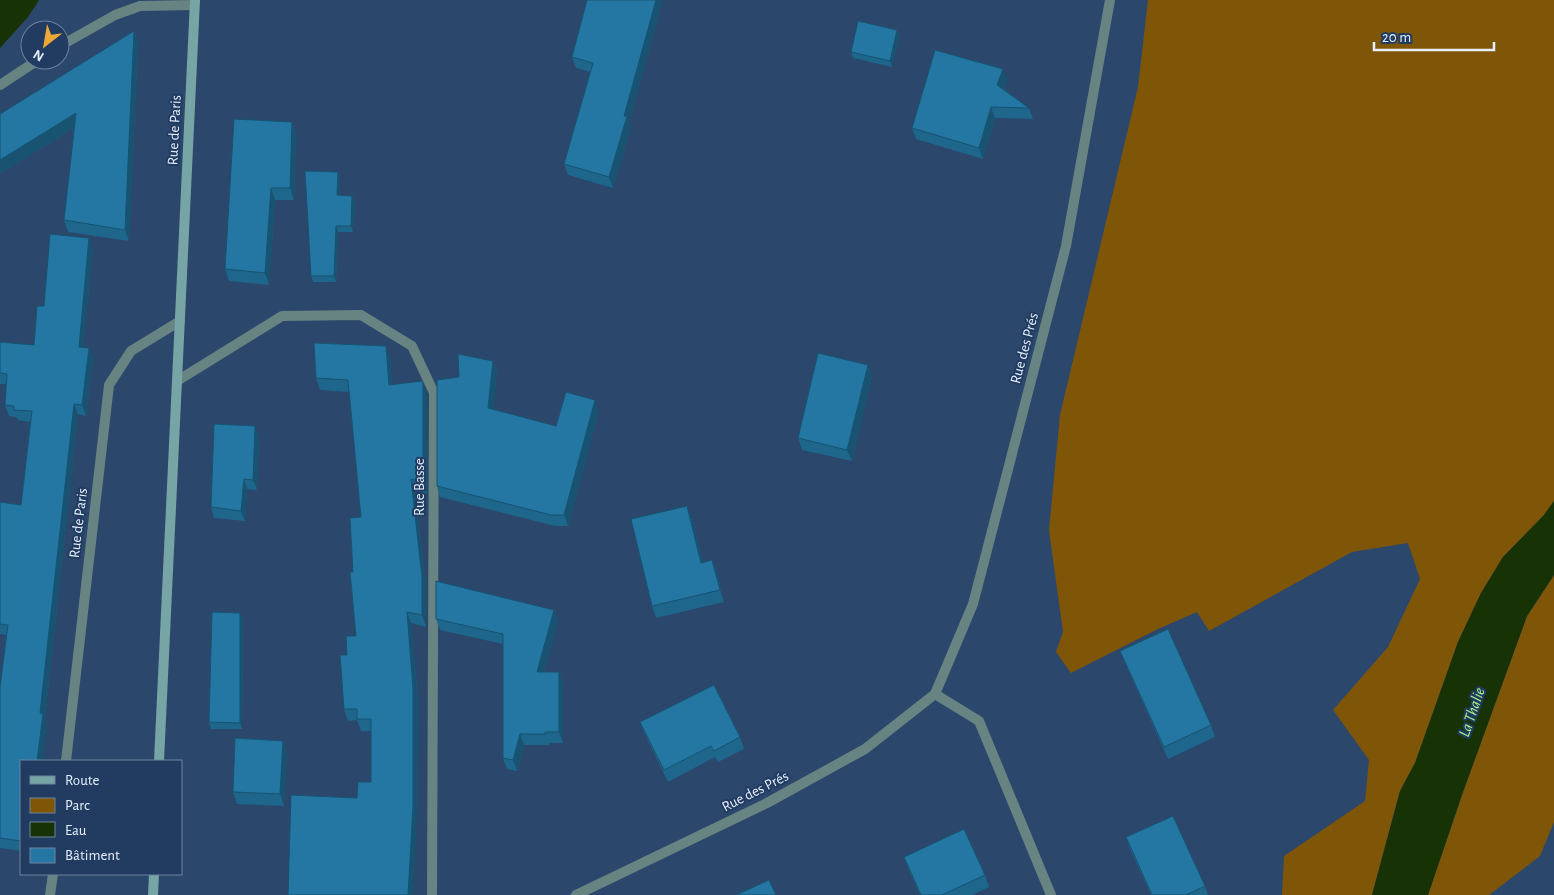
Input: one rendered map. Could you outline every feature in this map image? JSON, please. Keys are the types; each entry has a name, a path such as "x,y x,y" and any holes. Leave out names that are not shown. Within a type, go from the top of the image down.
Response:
{"main road":[{"name":"Rue de Paris","path":"159,760 194,2"},
{"path":"153,895 154,875"}],"street":[{"name":"Rue des Prés","path":"576,895 767,803 865,749 935,694 973,604 1066,246 1110,0"},
{"path":"70,40 115,15 140,6 194,2"},
{"path":"0,85 23,70"},
{"name":"Rue Basse","path":"177,381 282,316 361,315 412,346 434,393 432,895"},
{"name":"Rue de Paris","path":"66,760 109,385 131,351 180,321"},
{"path":"935,694 979,721 1051,895"},
{"path":"50,895 53,875"}],"green space":[{"path":"1148,0 1554,0 1554,501 1544,515 1503,557 1481,593 1458,642 1415,763 1400,791 1372,895 1282,895 1284,856 1365,801 1369,760 1333,710 1388,647 1420,579 1408,543 1352,552 1209,631 1197,612 1158,629 1071,673 1056,652 1063,632 1049,530 1060,415 1138,87"},
{"path":"1554,575 1554,822 1540,856 1489,895 1428,895 1527,616"}],"water":[{"path":"0,0 39,0 28,17 25,20 20,20 20,26 0,48"},
{"name":"La Thalie","path":"1554,501 1554,575 1527,616 1428,895 1372,895 1400,791 1415,763 1458,642 1481,593 1503,557 1544,515"}],"building":[{"path":"587,0 656,0 624,116 627,116 609,177 564,164 593,63 572,57"},
{"path":"858,21 897,30 890,61 851,52"},
{"path":"134,31 125,230 64,220 76,113 0,160 0,114"},
{"path":"935,50 1003,69 997,85 1029,108 991,107 979,148 912,128"},
{"path":"234,119 292,122 290,188 271,188 265,273 225,269"},
{"path":"305,171 338,172 337,195 352,196 351,226 336,226 334,276 311,276"},
{"path":"50,234 89,238 79,347 89,348 82,405 74,404 40,713 43,714 37,760 20,760 20,841 0,838 0,687 8,625 0,624 0,502 21,505 32,411 14,410 14,406 5,405 7,374 0,373 0,342 34,345 37,306 44,306"},
{"path":"314,343 386,346 389,385 422,381 423,383 423,482 411,479 422,577 422,615 407,612 413,688 413,807 408,895 288,895 291,795 357,798 358,782 371,782 371,719 357,719 357,709 344,709 340,655 347,655 346,636 356,636 350,572 353,572 350,518 361,517 348,380 316,378"},
{"path":"818,353 868,365 847,450 798,438"},
{"path":"458,354 493,361 488,408 556,426 566,392 595,400 564,515 551,515 437,486 437,380 459,377"},
{"path":"214,424 255,426 253,480 244,479 241,511 211,507"},
{"path":"687,506 701,563 712,560 720,590 652,606 631,519"},
{"path":"436,581 554,610 537,672 559,672 559,732 520,734 513,760 503,758 503,634 436,619"},
{"path":"212,612 240,613 240,723 209,722"},
{"path":"1168,629 1211,725 1164,747 1120,651"},
{"path":"714,685 740,737 714,751 711,746 664,770 640,722"},
{"path":"235,738 283,741 280,794 233,792"},
{"path":"1173,816 1205,886 1186,895 1152,895 1126,837"},
{"path":"964,829 985,875 942,895 921,895 904,857"},
{"path":"769,880 776,895 736,895"}]}
